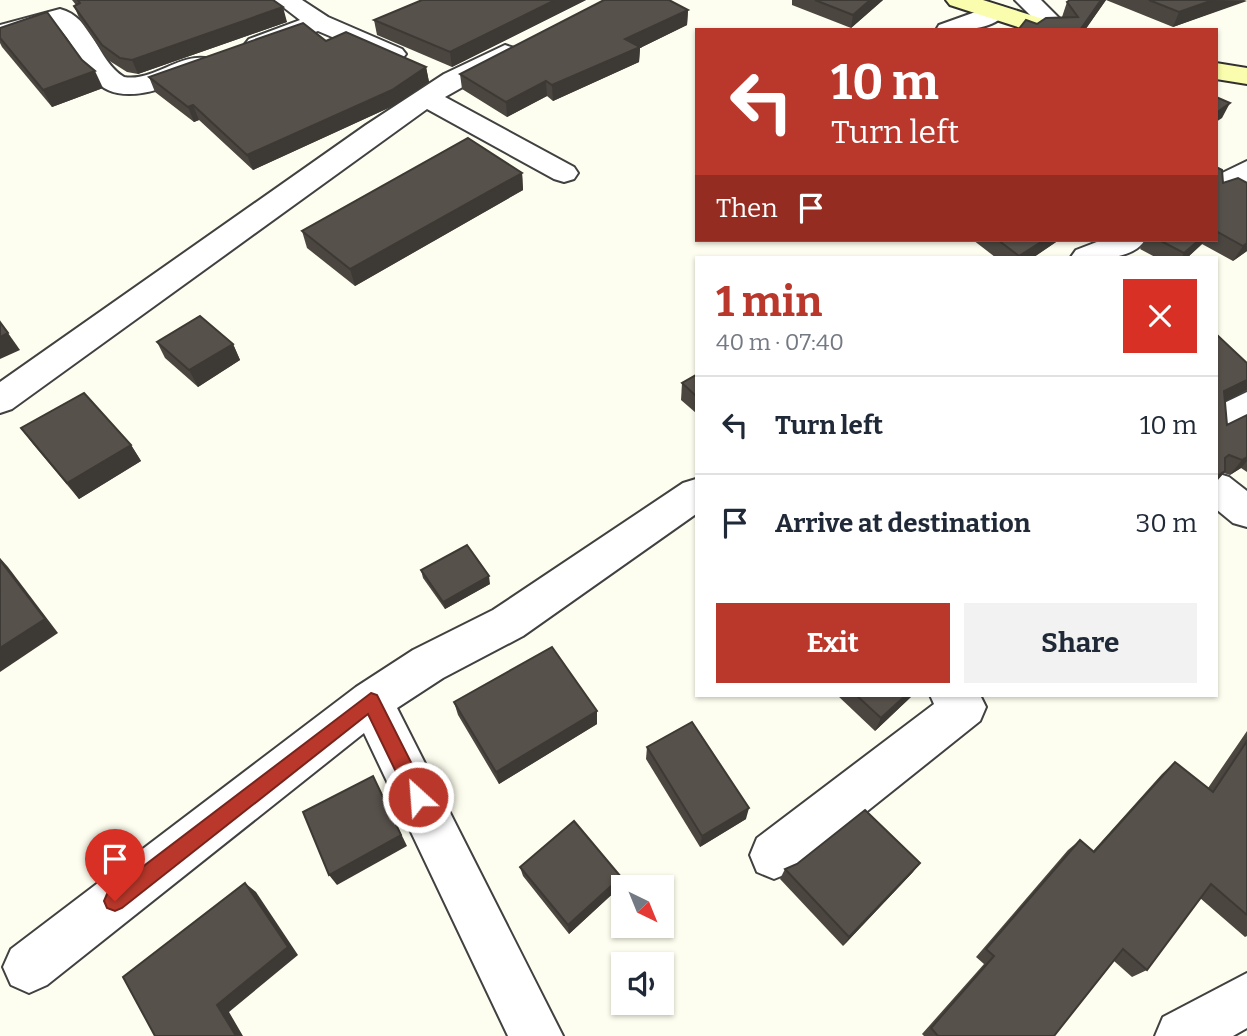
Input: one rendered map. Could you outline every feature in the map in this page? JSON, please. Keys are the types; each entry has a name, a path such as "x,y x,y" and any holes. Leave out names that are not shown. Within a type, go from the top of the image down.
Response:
{"street":[{"path":"286,0 319,22 433,71 534,37"},
{"path":"958,0 1047,28"},
{"path":"1027,0 1057,28"},
{"path":"0,33 56,8 73,27 100,74 121,87 141,85 319,22"},
{"path":"953,28 995,12"},
{"path":"0,400 376,131 428,99 433,71"},
{"path":"1218,71 1247,76"},
{"path":"428,99 564,173"},
{"path":"1218,187 1247,170"},
{"path":"1090,256 1125,242"},
{"path":"1218,424 1247,405"},
{"path":"1218,490 1247,512"},
{"path":"29,967 371,701 428,664 508,623 695,495"},
{"path":"774,855 964,707 954,697"},
{"path":"371,701 536,1036"},
{"path":"1182,1036 1247,999"}],"building":[{"path":"78,0 273,0 283,7 132,60 120,58 102,45 74,6 80,3"},
{"path":"422,0 555,0 450,52 374,20"},
{"path":"604,0 669,0 688,10 625,39 640,47 552,85 546,81 506,102 460,74"},
{"path":"815,0 870,0 853,15"},
{"path":"1101,0 1081,28 1020,28 1026,20 1037,24 1046,18 1078,17 1067,2"},
{"path":"1149,0 1213,0 1179,12"},
{"path":"47,12 82,60 95,71 43,90 0,38 0,28"},
{"path":"303,23 326,41 346,32 426,67 392,90 247,155 193,105 188,107 149,77"},
{"path":"1218,98 1230,103 1218,112"},
{"path":"468,138 522,173 350,269 302,231"},
{"path":"1218,168 1222,170 1223,183 1238,178 1247,183 1247,243 1243,246 1218,232"},
{"path":"1001,242 1041,242 1019,256"},
{"path":"1163,242 1197,242 1184,253"},
{"path":"200,316 233,344 189,370 157,342"},
{"path":"0,322 8,333 0,337"},
{"path":"1218,336 1247,363 1247,380 1224,391 1227,425 1247,415 1247,457 1242,460 1229,455 1225,458 1225,471 1218,476"},
{"path":"695,376 695,395 682,383"},
{"path":"84,393 131,445 67,483 21,428"},
{"path":"467,545 489,576 443,602 421,570"},
{"path":"0,560 45,619 0,648"},
{"path":"552,647 597,711 496,772 454,702"},
{"path":"858,697 904,697 881,718"},
{"path":"692,722 749,808 702,836 647,747"},
{"path":"1247,741 1247,915 1211,884 1147,970 1123,949 1054,1036 938,1036 931,1028 994,956 986,949 1080,840 1094,852 1175,762 1213,792"},
{"path":"373,776 401,835 329,875 303,812"},
{"path":"865,810 920,863 849,937 785,869 797,864"},
{"path":"574,821 619,875 611,875 611,886 568,925 520,867"},
{"path":"245,883 288,947 217,1005 236,1036 155,1036 123,977"}],"route":[{"path":"115,901 371,701 418,797"}]}
